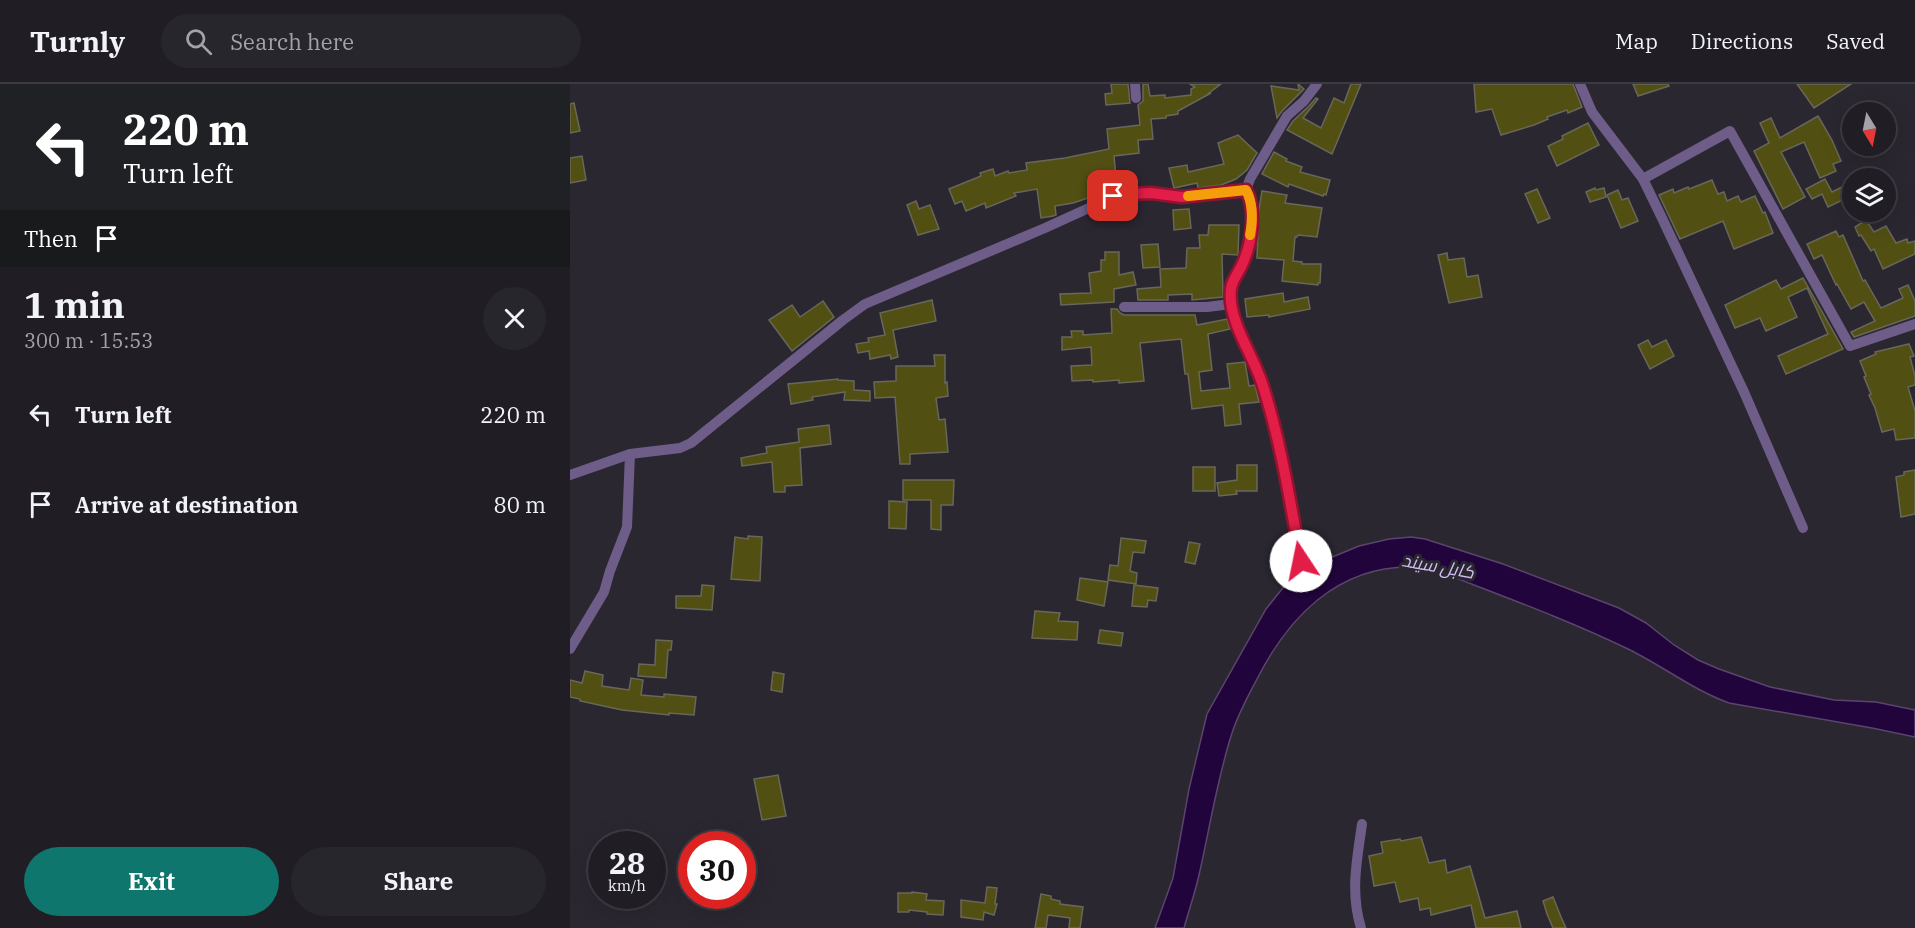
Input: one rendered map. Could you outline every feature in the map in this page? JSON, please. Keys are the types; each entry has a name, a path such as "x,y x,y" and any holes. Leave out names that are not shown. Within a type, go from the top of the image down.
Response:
{"street":[{"path":"1135,84 1136,98"},
{"path":"1301,561 1280,450 1262,383 1235,319 1230,291 1233,278 1242,264 1252,226 1252,210 1246,190 1250,179 1287,116 1317,84"},
{"path":"1580,84 1592,112 1643,178 1744,392 1803,528"},
{"path":"1643,178 1730,131 1850,346 1915,324"},
{"path":"570,475 630,454 680,448 691,443 865,304 1054,224 1113,196 1151,193 1182,197 1246,190"},
{"path":"1124,307 1232,304"},
{"path":"570,649 604,591 627,527 630,454"},
{"path":"1361,928 1356,912 1354,892 1362,824"}],"water":[{"name":"کابل سيند","path":"1411,537 1425,539 1503,564 1619,608 1646,623 1698,660 1770,687 1834,700 1876,702 1915,710 1915,737 1729,703 1628,649 1438,571 1411,567 1384,569 1338,586 1318,600 1300,616 1269,657 1243,705 1232,733 1184,928 1155,928 1173,878 1189,789 1207,714 1266,609 1282,589 1306,568 1359,546"}],"building":[{"path":"1111,84 1128,84 1130,103 1106,105 1105,94 1112,93"},
{"path":"1143,84 1148,84 1150,96 1165,95 1165,98 1191,95 1191,89 1195,87 1190,84 1221,84 1209,93 1211,93 1178,111 1178,114 1151,119 1153,139 1138,140 1139,153 1114,156 1117,187 1090,193 1091,197 1073,203 1055,206 1056,215 1041,218 1037,189 1014,193 1016,196 986,208 985,203 966,211 962,201 955,204 949,189 981,176 980,173 993,169 995,176 1008,171 1009,173 1027,170 1026,163 1109,149 1107,129 1140,125 1138,105 1143,101"},
{"path":"1298,84 1304,89 1277,118 1271,86 1299,90"},
{"path":"1351,84 1361,84 1332,154 1287,130 1316,98 1318,99 1303,118 1321,128 1334,98 1344,103"},
{"path":"1474,84 1573,84 1582,107 1568,113 1567,110 1547,117 1548,119 1534,125 1501,135 1492,109 1476,112"},
{"path":"1633,84 1668,84 1669,86 1638,96"},
{"path":"1797,84 1851,84 1814,108"},
{"path":"574,103 580,131 570,133 570,104"},
{"path":"1818,116 1841,161 1833,164 1836,171 1820,178 1804,142 1781,152 1805,197 1783,209 1754,151 1769,143 1760,123 1771,118 1780,138"},
{"path":"1588,123 1599,145 1557,166 1548,146"},
{"path":"1238,135 1257,153 1247,170 1236,179 1221,185 1198,188 1197,183 1174,188 1169,168 1187,165 1188,172 1224,164 1218,143"},
{"path":"1274,152 1287,159 1286,161 1302,167 1300,172 1330,180 1326,195 1323,196 1289,184 1288,187 1262,174"},
{"path":"582,156 586,180 570,183 570,158"},
{"path":"1825,179 1832,192 1842,187 1842,200 1828,207 1822,194 1812,199 1806,189"},
{"path":"1712,180 1718,194 1724,192 1727,201 1738,196 1741,202 1755,196 1763,213 1765,212 1773,233 1734,249 1723,221 1680,239 1659,195 1673,189 1674,193 1688,187 1689,189"},
{"path":"1595,188 1596,190 1604,188 1606,197 1590,202 1586,192"},
{"path":"1537,189 1550,218 1538,223 1525,194"},
{"path":"1618,190 1622,200 1628,198 1638,221 1621,228 1607,195"},
{"path":"1262,191 1287,195 1285,203 1322,208 1317,237 1298,235 1295,237 1293,261 1302,262 1302,264 1321,264 1318,285 1282,281 1284,260 1257,258"},
{"path":"916,201 919,209 930,205 939,229 918,235 907,205"},
{"path":"1189,209 1191,228 1174,230 1173,210"},
{"path":"1867,222 1874,232 1886,226 1896,243 1907,239 1908,243 1915,241 1915,254 1883,269 1874,249 1871,251 1855,227"},
{"path":"1209,225 1239,225 1238,255 1222,254 1223,297 1192,300 1192,294 1168,295 1168,300 1138,300 1137,289 1161,287 1160,269 1186,268 1187,248 1200,248 1199,235 1208,235"},
{"path":"1836,231 1839,237 1843,235 1863,281 1865,280 1881,308 1903,298 1899,289 1908,285 1915,301 1915,316 1854,337 1851,332 1875,321 1864,302 1851,309 1836,285 1822,255 1814,259 1807,244"},
{"path":"1158,244 1160,267 1143,268 1141,245"},
{"path":"1105,252 1119,252 1119,275 1133,272 1136,285 1114,289 1114,302 1061,305 1060,294 1091,293 1089,273 1101,271 1101,260 1105,260"},
{"path":"1447,253 1448,260 1464,258 1467,277 1478,275 1482,297 1449,303 1438,255"},
{"path":"1803,278 1843,349 1786,374 1778,356 1828,334 1807,288 1788,297 1797,317 1766,331 1760,318 1735,328 1725,305 1776,280 1781,289"},
{"path":"1283,293 1284,302 1308,297 1310,309 1269,317 1269,315 1247,317 1245,299"},
{"path":"932,300 936,321 893,330 898,357 891,359 890,355 870,359 869,351 858,353 856,344 869,342 868,338 885,335 880,313"},
{"path":"823,301 834,317 792,351 769,320 792,305 800,317"},
{"path":"1111,309 1117,309 1124,315 1195,315 1197,325 1227,319 1230,329 1208,334 1212,370 1199,372 1201,391 1230,388 1227,364 1245,362 1249,386 1255,385 1259,402 1239,404 1241,424 1225,426 1223,405 1192,409 1181,339 1140,343 1144,381 1119,383 1119,380 1072,381 1071,366 1092,365 1091,347 1062,350 1062,337 1072,337 1071,331 1083,331 1083,335 1112,333"},
{"path":"1648,340 1652,347 1666,340 1674,356 1650,369 1638,345"},
{"path":"1909,344 1914,356 1910,357 1915,385 1908,387 1915,411 1915,438 1896,440 1894,429 1882,432 1860,361 1876,354 1875,352"},
{"path":"934,355 945,355 945,383 947,382 948,396 936,398 939,420 945,419 948,452 910,454 910,464 900,464 895,397 875,398 874,382 896,381 896,366 935,366"},
{"path":"838,379 854,381 854,390 870,391 870,401 844,400 845,392 812,397 813,400 791,404 788,384"},
{"path":"829,425 831,444 800,448 802,485 785,486 785,492 774,492 772,462 742,466 741,458 767,453 766,447 799,442 798,429"},
{"path":"1237,465 1257,465 1257,491 1236,491 1237,494 1219,496 1217,483 1237,480"},
{"path":"1193,467 1215,467 1215,491 1193,491"},
{"path":"1915,470 1915,514 1901,517 1896,477 1904,475 1904,472"},
{"path":"903,480 954,480 953,505 941,505 941,530 931,529 931,500 903,500"},
{"path":"889,501 907,502 906,529 889,528"},
{"path":"748,536 762,537 760,581 731,579 735,537 748,539"},
{"path":"1121,538 1146,541 1144,553 1133,552 1130,571 1137,573 1136,584 1108,580 1110,565 1118,566"},
{"path":"1189,542 1200,544 1195,564 1185,562"},
{"path":"1080,578 1108,582 1104,606 1077,600"},
{"path":"702,585 714,586 712,610 676,608 676,596 701,596"},
{"path":"1134,585 1158,588 1156,601 1148,600 1147,607 1132,606"},
{"path":"1035,611 1060,613 1058,621 1078,622 1077,640 1032,638"},
{"path":"1100,630 1123,633 1121,646 1098,643"},
{"path":"656,640 672,641 671,650 668,650 666,678 638,676 639,664 655,665"},
{"path":"585,671 603,675 602,686 629,690 631,678 643,680 641,695 664,697 664,694 696,697 694,715 622,710 570,697 570,680 582,683"},
{"path":"773,672 784,674 782,692 771,690"},
{"path":"778,775 786,816 762,820 754,779"},
{"path":"1421,837 1429,863 1445,860 1447,873 1470,866 1485,918 1517,911 1521,928 1476,928 1471,905 1431,915 1430,908 1420,910 1418,898 1400,902 1395,882 1374,886 1369,856 1383,853 1381,842"},
{"path":"987,887 997,888 994,915 984,912 983,920 961,917 961,900 985,903"},
{"path":"898,893 927,894 926,900 944,901 943,915 909,910 909,912 898,912"},
{"path":"1041,894 1051,896 1051,899 1060,901 1060,904 1083,907 1080,928 1069,928 1070,918 1048,915 1046,928 1035,928"},
{"path":"1553,897 1566,928 1553,928 1547,914 1543,901"}],"slow traffic":[{"path":"1188,196 1246,190 1252,210 1250,235"}],"route":[{"path":"1113,196 1151,193 1182,197 1246,190 1252,210 1252,226 1242,264 1233,278 1230,291 1235,319 1262,383 1280,450 1301,561"}]}
